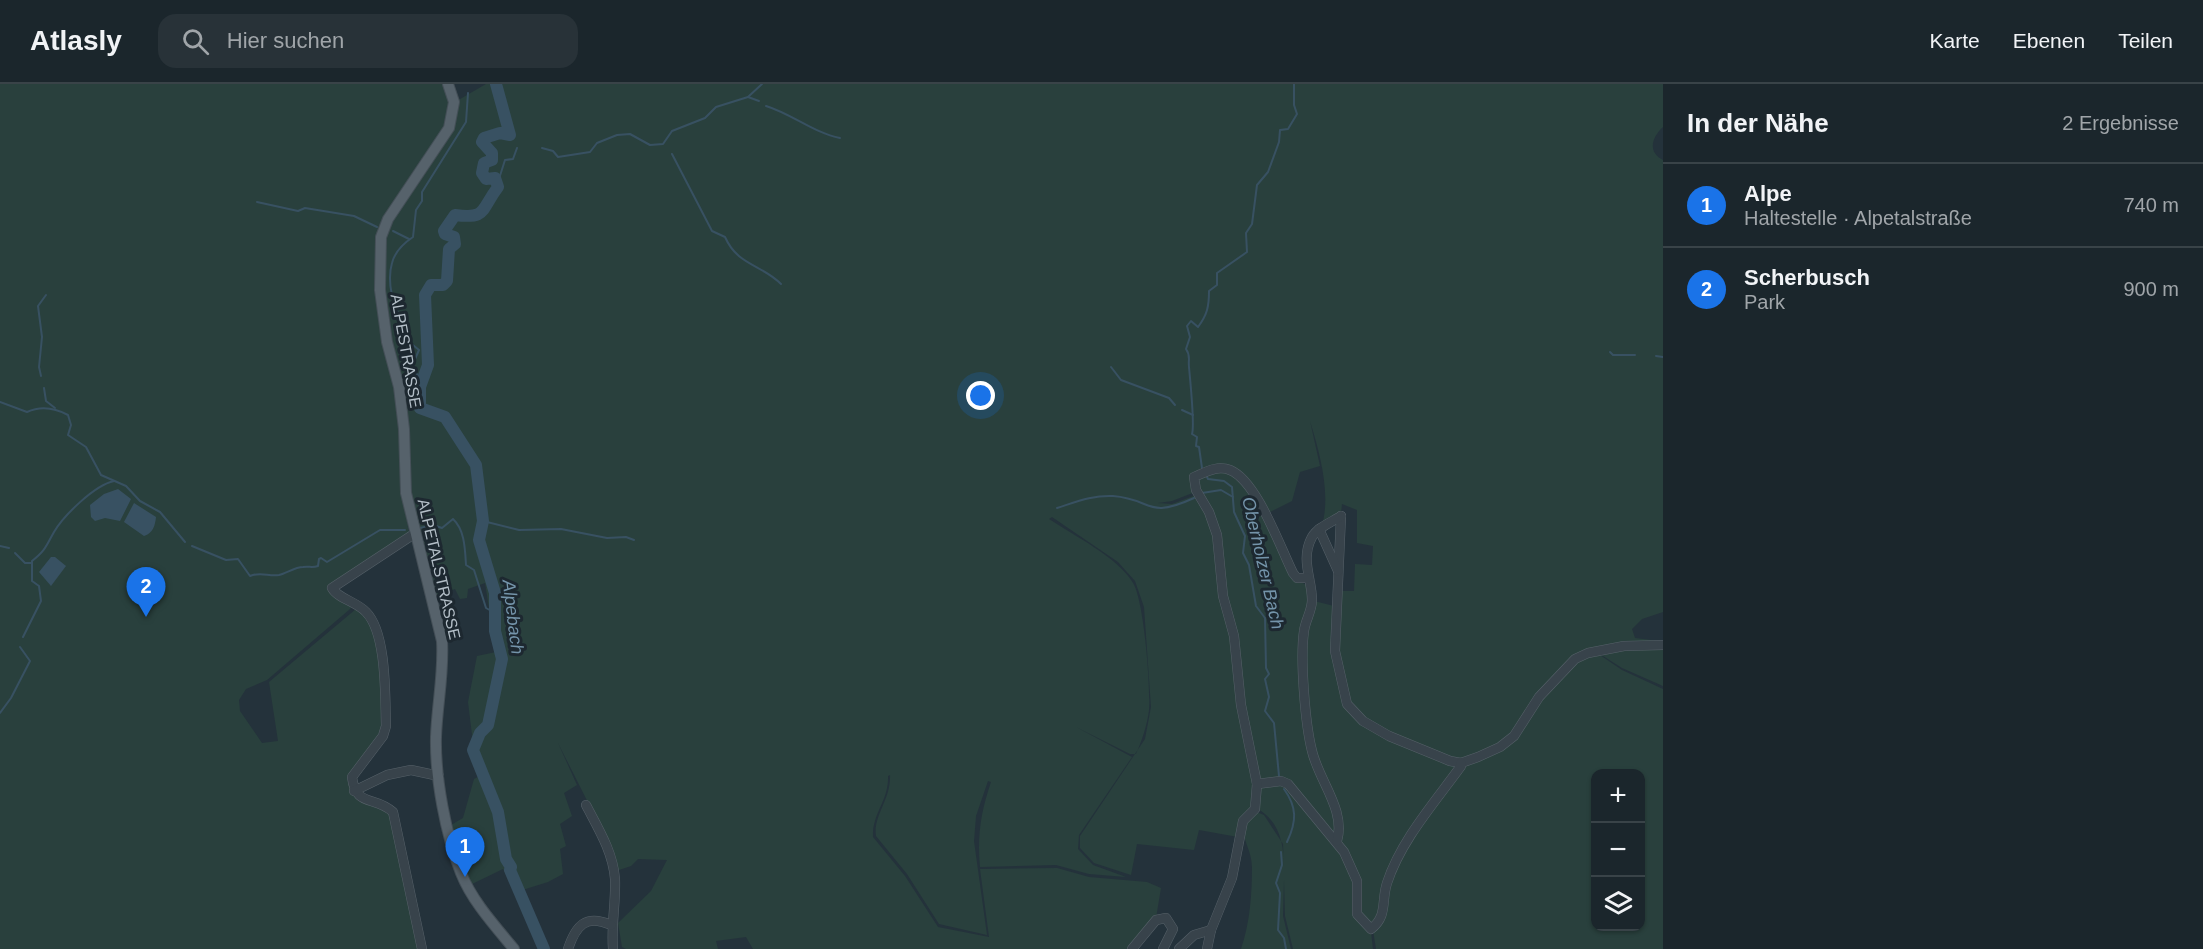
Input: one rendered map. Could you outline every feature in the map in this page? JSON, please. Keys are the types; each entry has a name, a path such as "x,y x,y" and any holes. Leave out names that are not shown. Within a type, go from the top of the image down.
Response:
{"main road":[{"name":"ALPESTRASSE","path":"405,429 399,387 387,342 380,290 381,237 388,219 449,128 454,102 448,84"},
{"name":"ALPETALSTRASSE","path":"405,429 404,482 414,534 442,641 444,663 436,736 439,776 450,836 461,874 475,899 514,949"}],"street":[{"path":"1207,949 1211,930 1232,878 1243,821 1255,809 1257,784 1241,705 1233,636 1223,596 1217,535 1209,512 1196,490 1194,477 1212,468 1229,469 1241,477 1259,502 1293,573 1305,579"},
{"path":"1337,841 1339,817 1318,772 1306,719 1303,633 1312,601 1305,579 1308,548 1312,536 1319,529 1341,516 1342,544 1338,571 1335,651 1347,704 1363,721 1389,736 1450,761 1461,763 1500,747 1514,736 1539,697 1575,659 1588,653 1624,645 1663,645"},
{"path":"1319,529 1338,571"},
{"path":"414,534 332,588 335,594 348,598 371,618 377,632 381,650 386,726 383,736 352,777 354,791 360,798 387,806 393,812 422,949"},
{"path":"1257,784 1281,781 1288,784 1337,841 1357,881 1357,914 1371,929 1379,923 1384,910 1387,884 1409,839 1461,763"},
{"path":"354,791 387,775 411,770 439,776"},
{"path":"586,805 608,846 615,877 611,925 612,945 622,949"},
{"path":"1132,949 1156,920 1166,918 1173,930 1163,949"},
{"path":"568,949 577,928 586,921 599,920 611,925"},
{"path":"1179,949 1194,934 1211,930"}],"green space":[{"path":"0,84 446,84 452,116 378,238 397,387 405,510 409,532 336,582 335,596 352,606 350,609 267,680 246,689 239,700 240,711 262,743 278,741 269,682 356,609 369,618 379,652 385,725 358,763 352,792 358,801 390,811 420,949 0,949"},
{"path":"486,84 1663,84 1663,127 1656,135 1653,149 1663,160 1663,612 1642,619 1632,629 1635,638 1659,641 1663,645 1624,644 1594,651 1622,670 1663,689 1663,949 1376,949 1373,930 1358,913 1358,881 1338,841 1340,832 1331,832 1289,783 1281,780 1258,779 1242,705 1234,636 1224,596 1218,534 1210,512 1197,490 1195,478 1212,470 1227,471 1240,479 1261,510 1292,575 1296,580 1307,585 1310,600 1338,607 1338,591 1354,591 1355,564 1372,565 1373,546 1357,543 1357,510 1342,504 1341,514 1322,526 1325,487 1321,460 1310,421 1320,466 1300,472 1292,501 1266,514 1254,491 1246,482 1229,470 1218,469 1206,470 1193,476 1195,492 1172,501 1158,503 1172,504 1196,495 1208,513 1215,535 1222,596 1233,636 1240,705 1256,785 1254,808 1242,821 1238,837 1199,830 1194,850 1137,844 1131,875 1094,863 1080,848 1080,836 1135,754 1130,754 1076,727 1132,757 1079,835 1078,849 1093,865 1126,877 1089,874 1056,865 980,867 982,813 991,782 988,781 976,816 974,841 987,935 939,924 907,874 876,836 877,821 890,784 890,775 888,776 888,785 875,821 873,837 905,876 938,927 989,937 980,869 1057,868 1089,877 1147,882 1161,888 1156,918 1129,949 753,949 746,937 716,941 718,949 626,949 622,947 618,923 651,891 667,860 638,859 631,866 616,871 612,850 558,743 577,785 564,793 572,816 560,824 566,846 560,849 563,874 548,882 516,892 503,869 470,885 451,825 463,818 474,779 482,775 474,751 468,702 477,656 496,652 485,583 468,589 467,598 460,599 455,589 433,597 410,504 403,401 381,283 383,241 389,221 453,128 455,102","holes":["1052,517 1118,562 1135,581 1144,607 1151,707 1145,739 1138,750 1149,710 1148,665 1137,592 1126,574 1107,556 1049,519"]},
{"path":"1663,647 1663,686 1622,668 1597,652"},
{"path":"1279,783 1288,786 1336,842 1355,883 1355,917 1371,932 1373,949 1293,949 1285,916 1284,880 1283,916 1291,949 1241,949 1248,919 1252,877 1251,858 1244,833 1254,811 1264,815 1281,841 1270,819 1256,808 1259,785"}],"water":[{"path":"118,489 131,499 120,521 105,518 95,521 91,517 90,505 104,494"},
{"path":"134,503 156,517 153,529 144,536 124,522"},
{"path":"51,557 55,557 66,566 51,586 39,572"}],"waterway":[{"name":"Alpebach","path":"496,84 510,135 500,133 484,138 482,142 492,153 492,160 484,163 482,173 486,179 495,178 498,187 482,212 473,216 455,215 444,231 445,234 454,237 455,244 449,249 447,281 443,285 431,285 425,295 428,365 420,387 420,408 445,417 476,465 483,521 479,540 495,593 495,631 502,659 488,725 480,733 473,750 498,812 506,859 544,949"},
{"path":"542,148 553,151 558,157 590,152 597,143 617,135 630,134 650,145 663,144 672,131 705,118 716,107 748,97 762,84"},
{"name":"Oberholzer Bach","path":"1202,468 1199,447 1196,446 1197,437 1192,434 1193,412 1189,356 1186,349 1190,337 1187,326 1191,321 1198,327 1204,319 1209,291 1217,285 1217,273 1247,252 1246,233 1252,224 1257,185 1268,172 1279,142 1280,130 1288,129 1297,114 1294,105 1294,84"},
{"path":"422,383 412,366 419,350 402,336 405,322 394,303 390,286 391,270 393,259 398,251 413,237 416,210 422,201 422,192 466,122 468,93"},
{"path":"748,97 759,101"},
{"path":"766,106 830,136 840,138"},
{"path":"498,182 505,160 513,159 517,148"},
{"path":"672,154 712,231 725,237 736,254 781,284"},
{"path":"257,202 298,211 305,208 354,216 377,227"},
{"path":"393,231 409,239"},
{"path":"41,376 39,367 42,337 38,306 46,295"},
{"path":"1610,352 1613,355 1635,355"},
{"path":"1656,356 1663,357"},
{"path":"1111,367 1121,380 1169,398 1175,405"},
{"path":"44,388 46,401 55,408"},
{"path":"0,402 27,412 48,409 68,415 71,425 68,435 86,447 101,475 126,486 140,501 160,512 185,542"},
{"path":"1182,410 1193,415"},
{"name":"Oberholzer Bach","path":"1206,475 1208,479 1224,481 1232,487 1234,512 1245,536 1243,553 1249,565 1256,606 1265,618 1266,668 1269,674 1265,679 1269,697 1265,711 1274,723 1279,776"},
{"path":"23,637 41,601 39,586 32,581 32,561 43,551 72,509 89,494 114,481"},
{"path":"1202,493 1221,490 1233,497"},
{"path":"1057,508 1085,499 1106,496 1126,498 1158,508 1194,498"},
{"path":"420,528 433,525 442,528 453,519 462,534 466,565 474,570 486,608 495,613"},
{"path":"483,521 519,530 561,529 607,538 626,537 634,540"},
{"path":"192,546 226,560 238,559 250,576 275,575 300,567 318,566 319,559 327,562 380,530 405,530"},
{"path":"0,546 9,548"},
{"path":"15,553 25,563 31,563"},
{"path":"0,713 11,698 30,661 20,647"},
{"name":"Oberholzer Bach","path":"1284,789 1294,814 1293,827 1287,842"},
{"name":"Oberholzer Bach","path":"1281,852 1282,865 1276,883 1280,893 1278,930 1284,938 1286,949"}],"place":[{"name":"Scherbusch","path":"146,617"},
{"name":"Alpe","path":"465,877"}]}
